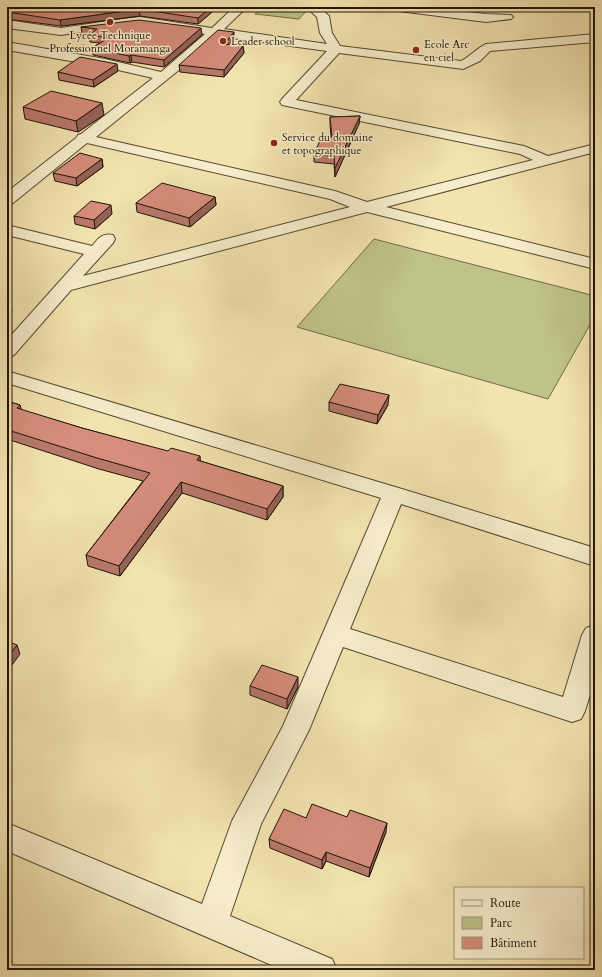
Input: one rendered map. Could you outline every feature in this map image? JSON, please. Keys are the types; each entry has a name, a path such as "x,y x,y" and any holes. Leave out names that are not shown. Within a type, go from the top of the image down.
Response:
{"street":[{"path":"7,200 83,138 191,54 241,7"},
{"path":"312,7 323,16 326,33 336,49"},
{"path":"391,7 486,18 507,17"},
{"path":"7,24 53,31 68,31 125,21 140,21 336,49 463,65 476,58 486,48 595,38"},
{"path":"7,46 105,63 162,76"},
{"path":"336,49 287,102 524,150 545,160"},
{"path":"83,138 327,194 365,207 595,264"},
{"path":"65,286 595,148"},
{"path":"7,230 101,245 7,350"},
{"path":"7,378 394,494 595,557"},
{"path":"211,924 246,821 295,730 394,494"},
{"path":"334,634 572,711 595,635"},
{"path":"7,837 321,970"}],"green space":[{"path":"262,7 287,7 307,10 299,19 255,14"},
{"path":"374,239 595,296 595,316 548,399 297,327"}],"building":[{"path":"13,7 211,7 198,18 139,9 60,20 7,12"},
{"path":"139,20 201,28 164,60 131,55 129,56 92,48 108,38 89,35 97,29 81,27"},
{"path":"218,30 234,32 224,44 243,46 224,70 179,65"},
{"path":"80,57 117,64 93,80 58,72"},
{"path":"51,91 102,103 76,121 23,107"},
{"path":"360,116 335,168 334,156 314,154 322,136 332,137 330,117"},
{"path":"80,153 102,159 76,178 53,173"},
{"path":"162,183 215,197 189,218 136,203"},
{"path":"91,201 111,205 94,220 74,216"},
{"path":"340,384 389,395 378,415 329,402"},
{"path":"7,401 20,405 17,408 82,428 168,451 171,448 200,456 197,460 283,486 267,509 181,482 119,566 86,555 150,473 8,430 7,431"},
{"path":"7,641 17,645 7,658"},
{"path":"262,665 298,677 287,699 250,686"},
{"path":"312,804 347,817 350,810 387,823 370,868 326,852 322,860 269,839 284,809 306,818"}],"place":[{"name":"Lycée Technique Professionnel Moramanga","path":"110,22"},
{"name":"Leader school","path":"223,41"},
{"name":"Ecole Arc en ciel","path":"416,50"},
{"name":"Service du domaine et topographique","path":"274,143"}]}
